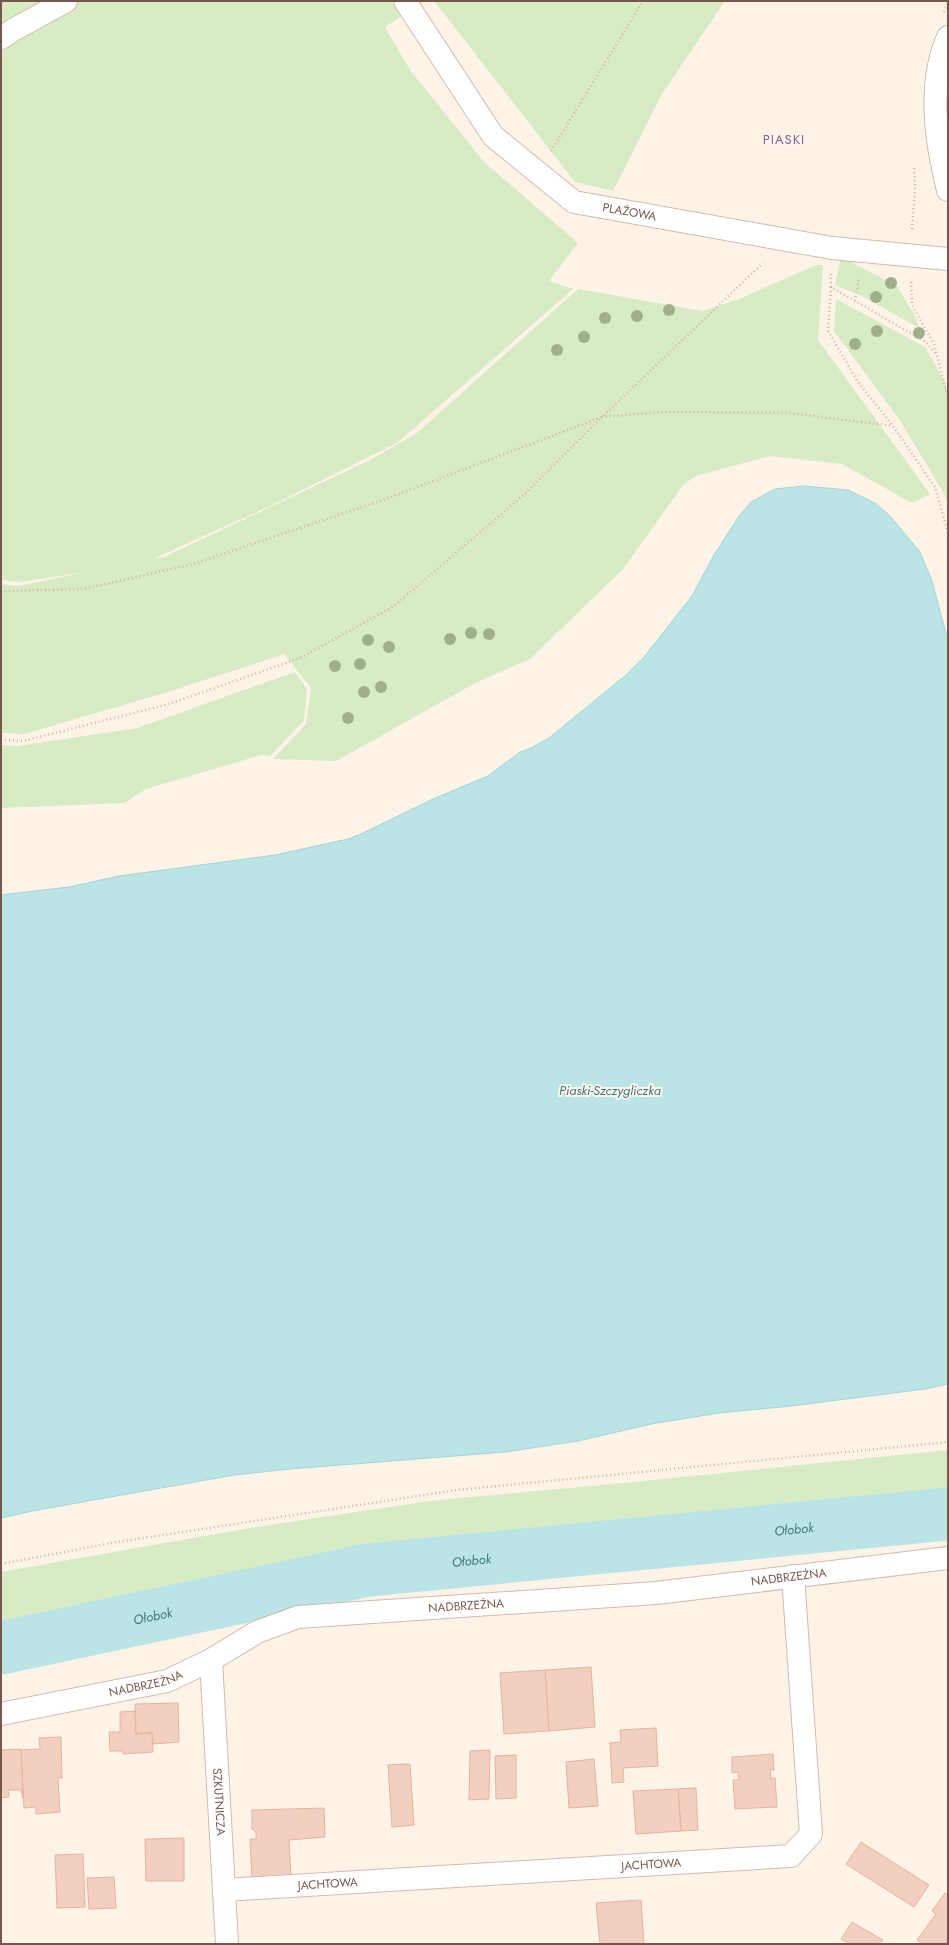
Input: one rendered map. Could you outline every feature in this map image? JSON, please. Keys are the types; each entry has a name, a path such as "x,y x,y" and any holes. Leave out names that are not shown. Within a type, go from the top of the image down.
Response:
{"street":[{"path":"1,38 66,1"},
{"name":"PLAŻOWA","path":"405,1 493,136 574,202 648,214 786,241 832,248 948,259"},
{"path":"948,37 944,46 937,79 936,110 938,144 948,190"},
{"name":"NADBRZEŻNA","path":"1,1714 167,1681 211,1660 257,1632 298,1617 656,1593 948,1558"},
{"name":"JACHTOWA","path":"224,1890 792,1856 811,1834 793,1576"},
{"name":"SZKUTNICZA","path":"211,1660 227,1944"}],"path":[{"path":"538,172 643,1"},
{"path":"1,740 23,741 169,704 300,658 394,606 526,493 602,417 786,241"},
{"path":"937,355 926,342 831,288 828,331 858,382 893,426 935,488 948,533"},
{"path":"1,591 84,589 193,564 383,500 602,417 664,412 790,413 893,426"},
{"path":"1,1564 117,1542 457,1490 948,1442"}],"green space":[{"path":"1,1 425,1 385,27 410,70 484,162 578,243 549,281 573,289 397,443 270,506 153,559 164,557 368,461 417,433 578,289 703,311 739,299 816,265 823,265 818,340 930,494 912,503 842,464 770,456 696,476 684,484 623,569 530,659 477,682 336,761 273,759 306,724 311,688 284,654 168,692 24,734 1,733 1,584 18,586 87,572 20,582 1,580"},
{"path":"434,1 725,1 660,97 613,191 575,182"},
{"path":"841,257 897,286 916,318 919,328 860,295 835,285"},
{"path":"836,299 925,347 944,380 948,394 948,507 945,495 899,419 834,331"},
{"path":"295,672 307,689 304,721 270,756 261,755 146,789 124,803 1,808 1,745 18,746 137,728"},
{"path":"948,1450 948,1492 786,1511 384,1553 241,1577 1,1625 1,1572 250,1528 429,1501"}],"water":[{"name":"Piaski-Szczygliczka","path":"804,486 848,490 875,503 890,516 920,552 932,581 948,641 948,1384 925,1389 791,1406 719,1413 651,1424 578,1441 505,1452 290,1469 234,1475 32,1511 1,1518 1,895 69,887 119,876 275,855 348,839 433,799 488,776 520,752 549,738 626,675 644,657 692,596 714,555 739,516 751,502 775,489"}],"building":[{"path":"591,1667 595,1727 549,1731 545,1670"},
{"path":"545,1670 549,1731 504,1734 500,1673"},
{"path":"178,1703 179,1742 153,1744 152,1733 136,1734 135,1704"},
{"path":"135,1711 136,1734 152,1733 153,1752 123,1754 123,1751 110,1751 109,1732 120,1732 120,1712"},
{"path":"656,1728 658,1766 623,1768 624,1782 612,1783 610,1743 621,1742 620,1730"},
{"path":"61,1737 62,1778 58,1778 60,1812 36,1814 36,1807 24,1808 21,1750 40,1749 39,1738"},
{"path":"21,1749 23,1799 21,1790 8,1790 9,1797 1,1798 1,1750"},
{"path":"490,1750 489,1799 469,1800 470,1751"},
{"path":"773,1754 774,1770 770,1770 771,1778 775,1778 777,1807 735,1809 733,1780 739,1780 738,1772 732,1773 732,1757"},
{"path":"516,1755 516,1798 496,1799 495,1756"},
{"path":"594,1759 598,1806 569,1808 566,1762"},
{"path":"410,1764 414,1825 392,1827 388,1765"},
{"path":"696,1788 698,1830 681,1831 678,1789"},
{"path":"678,1789 681,1831 636,1834 633,1791"},
{"path":"324,1808 325,1837 289,1840 291,1877 252,1879 250,1839 256,1839 256,1832 252,1829 252,1810"},
{"path":"184,1838 184,1881 146,1881 145,1839"},
{"path":"861,1842 929,1885 914,1907 846,1864"},
{"path":"83,1854 85,1907 57,1908 55,1855"},
{"path":"114,1877 116,1908 89,1909 87,1878"},
{"path":"945,1893 948,1896 948,1944 922,1944 917,1940 936,1914 932,1911"},
{"path":"641,1900 644,1944 600,1944 596,1903"},
{"path":"852,1922 883,1940 880,1944 850,1944 841,1939"}],"waterway":[{"name":"Ołobok","path":"1,1648 368,1570 948,1514"}],"district":[{"name":"PIASKI","path":"784,139"}]}
